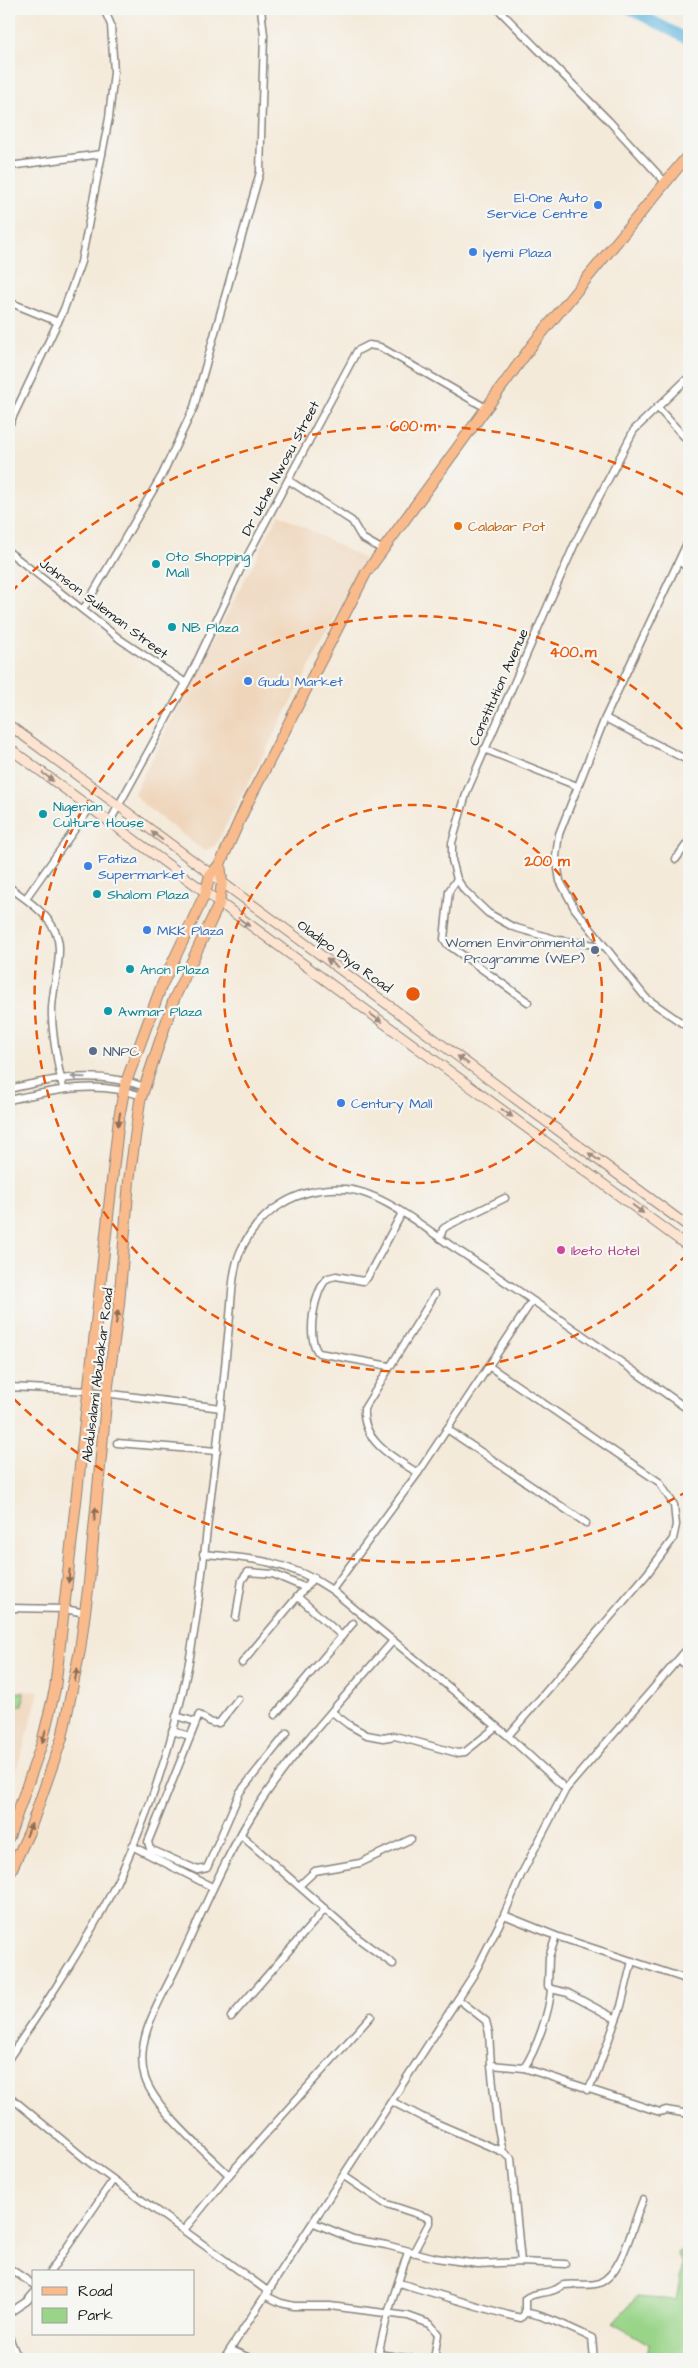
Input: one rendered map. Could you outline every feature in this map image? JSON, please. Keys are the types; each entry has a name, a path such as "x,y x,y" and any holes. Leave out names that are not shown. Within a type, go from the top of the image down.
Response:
{"main road":[{"path":"210,875 220,864 246,806 366,573 429,490 533,344 689,154"},
{"name":"Oladipo Diya Road","path":"9,725 689,1227"},
{"path":"9,748 205,894 689,1247"},
{"name":"Abdulsalami Abubakar Road","path":"9,1874 29,1832 62,1738 73,1691 86,1613 107,1394 119,1304 131,1164 143,1091 178,990 219,904 222,882 220,864"},
{"name":"Abdulsalami Abubakar Road","path":"9,1836 47,1725 55,1689 102,1279 111,1174 126,1085 161,987 205,894 210,875"}],"street":[{"path":"9,426 58,322 81,262 102,154 114,72 111,25 104,9"},
{"path":"83,610 162,475 194,407 260,172 264,35 261,9"},
{"path":"498,9 609,121 665,182"},
{"path":"9,166 102,154"},
{"path":"9,302 58,322"},
{"name":"Dr Uche Nwosu Street","path":"109,823 186,683 241,568 357,351 368,345 380,347 486,408"},
{"name":"Constitution Avenue","path":"603,946 558,940 500,921 472,899 457,878 452,860 452,844 466,791 576,541 634,430 689,377"},
{"path":"657,407 689,442"},
{"path":"288,480 352,521 362,538 383,550"},
{"path":"689,539 605,718 577,786 559,834 556,865 560,881 568,899 603,946 646,998 689,1028"},
{"name":"Johnson Suleman Street","path":"9,552 121,640 186,683"},
{"path":"678,561 689,569"},
{"path":"605,718 689,760"},
{"path":"484,749 577,786"},
{"path":"26,898 90,808"},
{"path":"676,859 689,841"},
{"path":"457,878 449,891 444,939 454,949 528,1002"},
{"path":"9,886 26,898 48,920 58,936 60,949 52,1009 63,1088"},
{"path":"9,1089 60,1077 126,1085 143,1091"},
{"path":"9,1100 63,1088 126,1085 143,1091"},
{"path":"9,2058 68,1970 101,1913 147,1811 172,1731 188,1668 216,1451 231,1310 239,1258 253,1231 266,1216 281,1204 303,1193 321,1189 343,1188 365,1193 402,1213 440,1238 689,1410"},
{"path":"440,1238 447,1226 505,1198"},
{"path":"389,1366 319,1353 313,1341 313,1314 319,1288 328,1278 336,1276 363,1280 367,1278 402,1213"},
{"path":"418,1473 384,1451 373,1440 364,1422 364,1409 435,1294"},
{"path":"332,1590 418,1473 532,1301"},
{"path":"490,1366 659,1482 674,1505 676,1522 673,1539 648,1574 508,1736"},
{"path":"9,1387 89,1391 221,1408"},
{"path":"448,1429 586,1523"},
{"path":"117,1443 216,1451"},
{"path":"203,1554 261,1559 314,1577 508,1736 566,1789"},
{"path":"236,1617 242,1580 248,1572 273,1574 306,1588"},
{"path":"242,1663 314,1577"},
{"path":"298,1598 342,1636"},
{"path":"9,1608 65,1609 86,1613"},
{"path":"275,1715 353,1623"},
{"path":"229,2175 169,2115 149,2087 142,2060 146,2038 154,2013 179,1963 212,1887 252,1816 278,1779 392,1642"},
{"path":"224,2359 393,2102 458,1999 489,1947 521,1875 566,1789 689,1647"},
{"path":"679,1659 689,1669"},
{"path":"238,1699 219,1723 212,1723 199,1715 148,1846 150,1849 198,1870 207,1868 240,1792 286,1733"},
{"path":"332,1712 348,1725 367,1735 384,1738 395,1736 458,1753 465,1752 496,1727"},
{"path":"176,1716 196,1722"},
{"path":"172,1731 190,1736"},
{"path":"241,1835 324,1909 393,1964"},
{"path":"299,1886 315,1871 360,1863 411,1839"},
{"path":"132,1846 212,1887"},
{"path":"231,2017 324,1909"},
{"path":"504,1915 556,1936 687,1980 689,1969"},
{"path":"524,2068 533,2052 547,2015 551,1989 548,1986 548,1965 556,1936"},
{"path":"587,2090 594,2080 616,2019 632,1961"},
{"path":"551,1989 568,1993 616,2019"},
{"path":"458,1999 486,2021 503,2152"},
{"path":"184,2230 229,2175 370,2016"},
{"path":"491,2066 524,2068 587,2090 660,2112 666,2110 689,2114"},
{"path":"9,2096 113,2180 184,2230 268,2294 294,2306 330,2306 388,2313 419,2320 435,2328 438,2334 434,2359"},
{"path":"393,2102 422,2117 503,2152 511,2160 521,2262"},
{"path":"344,2176 384,2203 428,2218 429,2223 411,2252 399,2282 388,2313 378,2357 412,2359"},
{"path":"51,2270 113,2180"},
{"path":"399,2282 521,2318 525,2314 525,2299 528,2296 553,2291 563,2286 594,2284 604,2280 616,2267 627,2245 643,2200"},
{"path":"314,2223 339,2234 411,2252 478,2264 521,2262 564,2264"},
{"path":"9,2268 32,2284"},
{"path":"9,2313 32,2295"},
{"path":"525,2314 544,2316 590,2337 593,2342 594,2359"},
{"path":"9,2337 18,2359"},
{"path":"231,2350 252,2359"}],"shaded area":[{"name":"Gudu Market","path":"279,514 366,560 215,846 204,851 144,805 134,793"},
{"path":"9,1690 39,1691 24,1747 9,1788"}],"green space":[{"path":"9,1692 24,1693 23,1705 9,1705"},
{"path":"689,2245 689,2359 647,2359 649,2344 612,2323 637,2297 676,2300 683,2264 677,2253"}],"waterway":[{"path":"630,9 689,40"}],"place":[{"name":"El-One Auto Service Centre","path":"598,205"},
{"name":"Iyemi Plaza","path":"473,252"},
{"name":"Calabar Pot","path":"458,526"},
{"name":"Oto Shopping Mall","path":"156,564"},
{"name":"NB Plaza","path":"172,627"},
{"name":"Gudu Market","path":"248,681"},
{"name":"Nigerian Culture House","path":"43,814"},
{"name":"Fatiza Supermarket","path":"88,866"},
{"name":"Shalom Plaza","path":"97,894"},
{"name":"MKK Plaza","path":"147,930"},
{"name":"Women Environmental Programme (WEP)","path":"595,950"},
{"name":"Anon Plaza","path":"130,969"},
{"name":"Awmar Plaza","path":"108,1011"},
{"name":"NNPC","path":"93,1051"},
{"name":"Century Mall","path":"341,1103"},
{"name":"Ibeto Hotel","path":"561,1250"}]}
